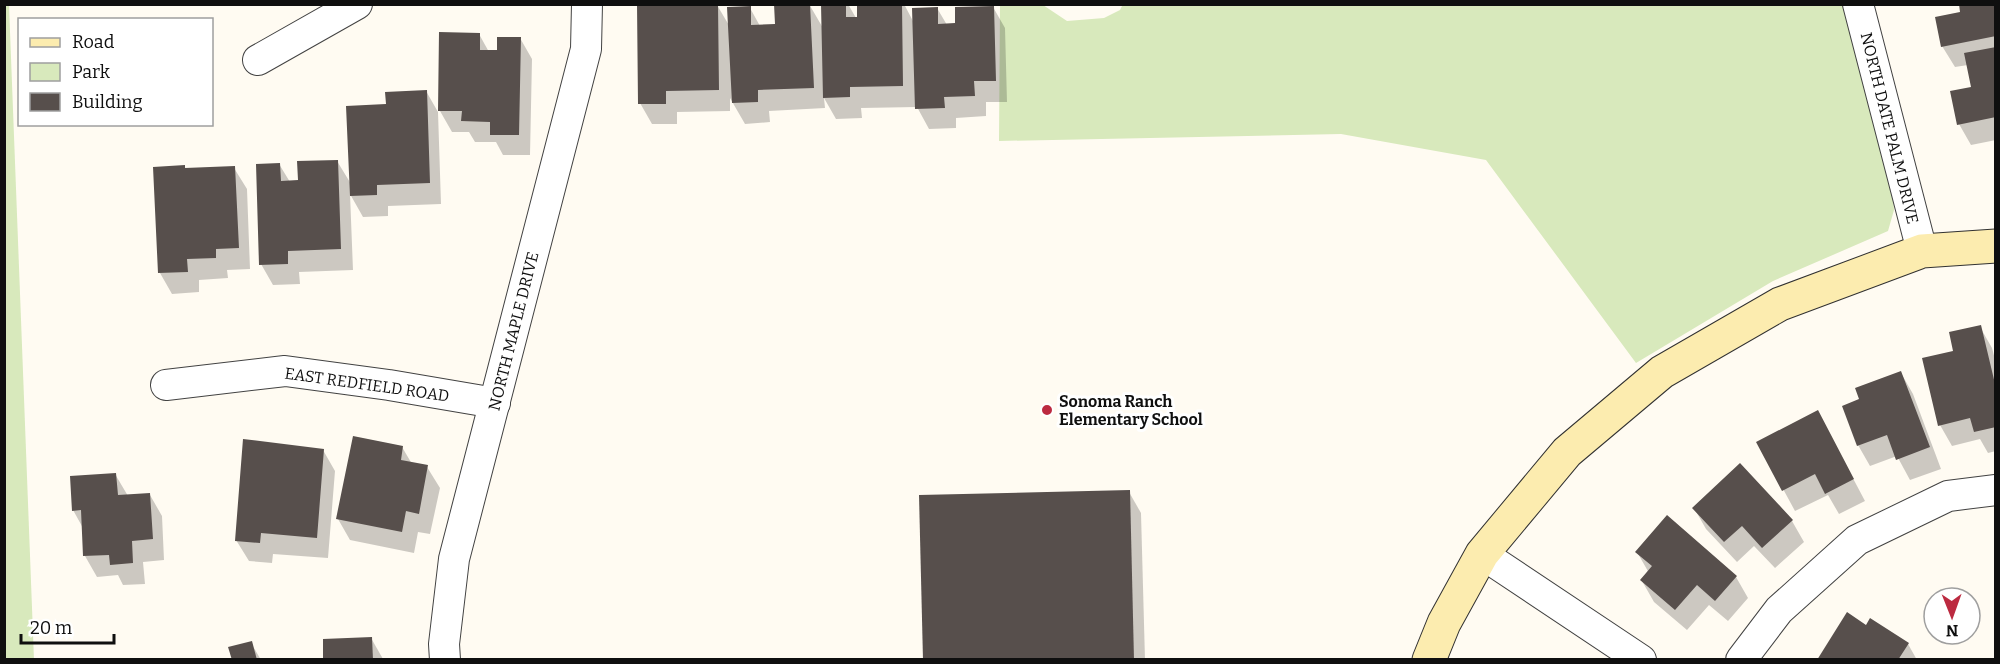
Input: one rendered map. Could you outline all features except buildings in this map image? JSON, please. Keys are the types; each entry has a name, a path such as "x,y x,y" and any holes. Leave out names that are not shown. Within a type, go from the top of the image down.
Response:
{"street":[{"path":"258,60 357,4"},
{"name":"NORTH MAPLE DRIVE","path":"445,660 444,644 454,559 586,50 587,4"},
{"name":"NORTH DATE PALM DRIVE","path":"1858,4 1922,251"},
{"path":"1429,660 1444,623 1482,554 1567,452 1662,372 1780,304 1922,251 1995,246"},
{"name":"EAST REDFIELD ROAD","path":"166,385 285,371 389,385 495,403"},
{"path":"1741,660 1779,610 1857,540 1948,496 1995,489"},
{"path":"1482,554 1641,660"}],"green space":[{"path":"1123,4 1845,5 1892,182 1894,210 1888,231 1773,281 1636,363 1486,160 1341,134 999,141 1000,5 1043,5 1067,21 1104,18 1120,10"},
{"path":"4,5 9,5 34,660 4,659"}],"place":[{"name":"Sonoma Ranch Elementary School","path":"1047,410"}]}
